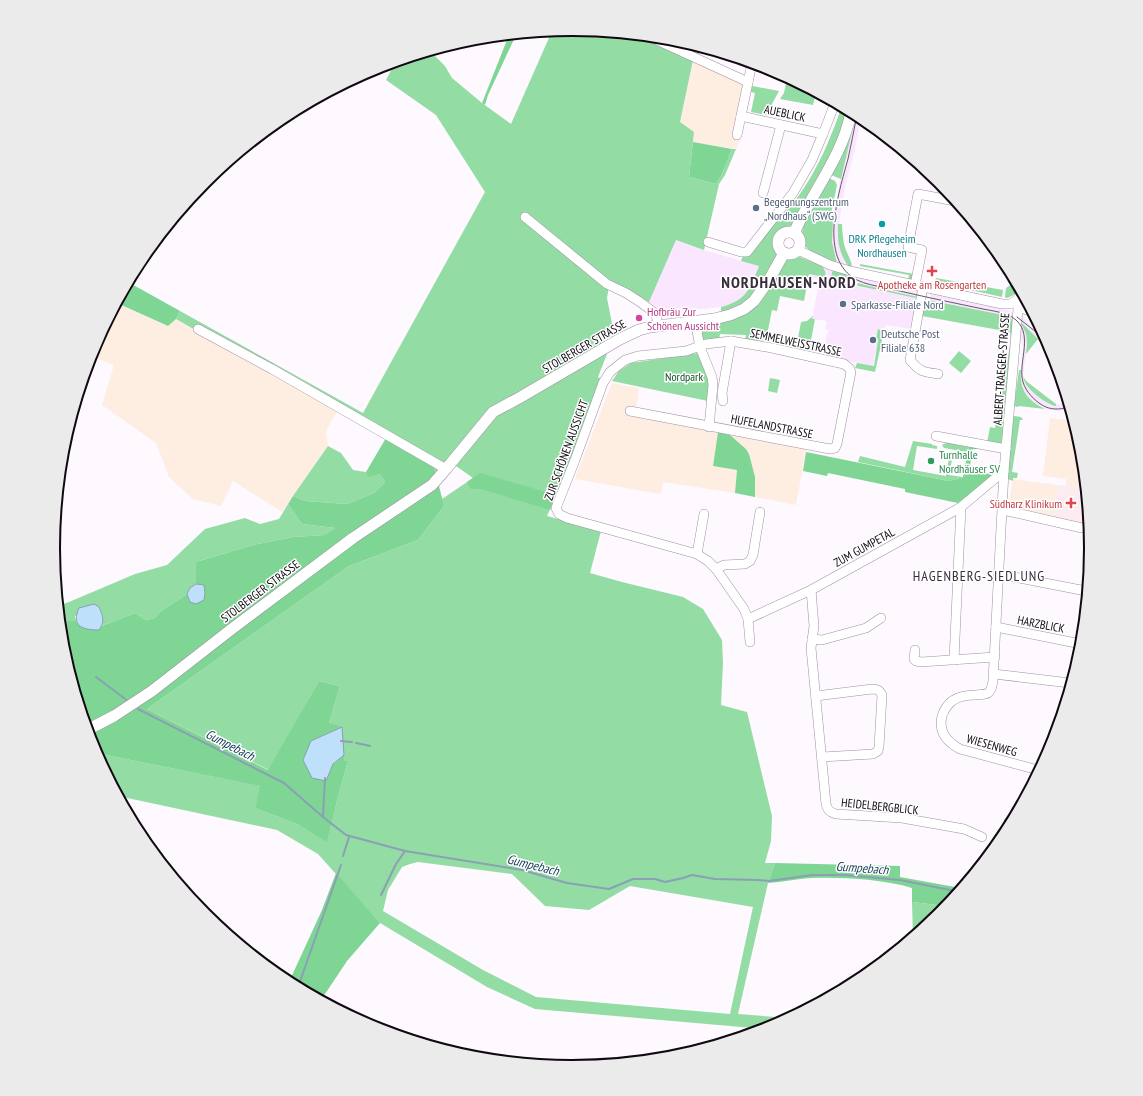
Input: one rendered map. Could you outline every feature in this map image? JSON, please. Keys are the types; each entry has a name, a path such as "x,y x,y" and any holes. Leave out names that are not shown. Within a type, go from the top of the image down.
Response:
{"main road":[{"path":"794,232 844,138 850,118"},
{"path":"787,232 794,232 800,238 800,246 798,250 790,254 784,252 778,247 778,239 787,232"},
{"name":"STOLBERGER STRASSE","path":"92,727 114,716 152,691 353,538 432,485 493,412 520,398 620,339 639,330 658,326 714,319 730,315 744,309 754,301 769,280 784,252"}],"street":[{"path":"669,46 748,82"},
{"path":"737,135 751,69"},
{"path":"708,242 741,252 747,252 792,193 812,160 833,108"},
{"name":"AUEBLICK","path":"741,116 823,134"},
{"path":"763,193 781,125"},
{"path":"938,374 922,372 910,360 922,250 908,247 918,194 946,199"},
{"path":"524,217 607,284 630,296 656,314 658,326"},
{"path":"798,250 830,266 1002,304 1010,304 1017,296"},
{"name":"ALBERT-TRAEGER-STRASSE","path":"994,674 1004,471 1018,297"},
{"path":"695,321 700,347 712,376 713,385 709,426"},
{"path":"198,329 446,469"},
{"name":"SEMMELWEISSTRASSE","path":"700,347 715,342 731,341 772,348 844,364 851,372 835,448 830,449"},
{"name":"HUFELANDSTRASSE","path":"723,401 722,393 731,341"},
{"name":"ZUR SCHÖNEN AUSSICHT","path":"700,347 686,351 632,357 625,360 610,372 603,383 556,508 559,514 567,518 697,554 708,561 716,569 744,609 748,619"},
{"name":"HUFELANDSTRASSE","path":"630,411 830,449"},
{"path":"936,436 1006,449"},
{"name":"ZUM GUMPETAL","path":"748,619 811,590 961,507 1004,471"},
{"path":"954,660 961,507"},
{"path":"1003,510 1082,528"},
{"path":"716,569 724,565 745,564 750,561 753,555 760,512"},
{"path":"697,554 704,514"},
{"path":"999,574 1081,590"},
{"name":"HEIDELBERGBLICK","path":"811,590 814,626 811,648 827,810 831,813 902,818 964,829 982,837"},
{"path":"812,639 822,640 866,628 880,618"},
{"path":"748,619 750,642"},
{"name":"HARZBLICK","path":"996,627 1075,643"},
{"path":"915,650 914,659 920,662 995,657"},
{"path":"994,674 1066,682"},
{"name":"WIESENWEG","path":"994,674 989,693 983,695 967,695 958,697 948,704 942,714 942,732 953,745 960,749 1033,769"},
{"path":"816,696 872,689 878,689 882,695 878,751 873,754 822,757"}],"shaded area":[{"path":"693,61 740,82 744,88 736,131 740,141 736,149 693,142 694,132 680,123"},
{"path":"854,121 860,125 845,187 837,234 849,267 837,264 831,236 839,186"},
{"path":"676,240 759,266 752,286 741,298 732,304 721,307 664,313 649,302"},
{"path":"822,266 833,271 831,278 853,283 859,286 916,298 910,329 886,325 884,331 878,329 878,340 873,366 837,359 838,351 821,349 822,343 825,343 829,330 825,329 827,321 812,319 820,279 809,277 809,274 825,269"},
{"path":"846,273 868,280 919,292 918,297 860,283"},
{"path":"931,294 1010,311 1014,314 1015,322 930,300"},
{"path":"121,305 167,326 176,319 338,410 326,431 328,446 282,512 233,481 221,506 193,499 169,477 156,443 102,405 114,365 96,358"},
{"path":"1023,317 1034,329 1040,340 1038,339 1020,321"},
{"path":"1020,324 1026,334 1027,344 1023,376 1025,382 1028,387 1051,405 1063,404 1064,410 1060,411 1045,409 1037,405 1023,390 1020,383 1023,348 1020,334"},
{"path":"612,383 639,388 636,409 718,432 713,466 737,470 735,493 663,482 661,494 575,479"},
{"path":"1050,418 1067,420 1074,448 1080,488 1066,486 1066,479 1043,476"},
{"path":"730,435 806,449 796,505 755,497 755,477 746,449"},
{"path":"1013,479 1058,485 1052,517 1008,509"},
{"name":"Südharz Klinikum","path":"1058,485 1080,488 1083,524 1052,517"}],"green space":[{"path":"550,37 605,37 638,40 700,52 693,60 680,122 694,132 689,177 716,184 722,174 732,149 736,149 725,175 719,184 704,250 676,240 649,302 610,280 607,298 614,334 603,339 607,354 598,377 601,379 565,475 547,516 601,531 590,573 683,597 703,609 722,640 723,663 721,705 747,712 772,816 771,841 765,863 775,863 768,883 738,1014 776,1017 750,1028 535,1009 487,987 380,923 318,854 277,830 124,797 103,754 261,786 255,808 299,825 327,841 348,761 344,761 329,723 340,686 319,681 269,770 147,709 349,566 418,540 444,506 442,499 473,478 456,466 439,486 434,466 176,319 180,311 363,413 485,192 436,115 386,80 392,69 434,55 445,66 452,78 482,103 511,124","holes":["418,862 512,874 545,906 589,910 630,886 753,907 730,1014 536,997 483,970 383,911 388,890 402,867"]},
{"path":"514,39 488,95 485,105 482,103 507,40"},
{"path":"786,84 815,98 813,105 780,99 784,93"},
{"path":"752,86 779,91 766,115 751,112 755,93 751,92"},
{"path":"839,112 847,117 844,129 792,226 777,236 775,242 776,257 769,272 756,292 746,303 740,307 721,313 721,307 737,301 750,287 759,266 741,261 744,253 790,200 794,202 804,188 827,145"},
{"path":"853,120 841,179 831,175"},
{"path":"693,142 732,149 722,174 716,184 689,177"},
{"path":"829,178 835,181 837,185 830,219 833,220 832,242 837,264 822,258 807,248 803,242 802,233 808,213"},
{"path":"838,224 842,224 844,244 852,268 849,267 841,252 838,241"},
{"path":"795,255 822,266 825,271 825,277 809,274 804,301 780,296 777,311 772,310 767,335 761,342 745,340 746,335 720,334 719,340 705,341 700,338 700,327 704,323 739,316 788,257"},
{"path":"860,264 914,274 912,282 908,281 909,275 860,266"},
{"path":"833,271 846,273 854,280 853,283 831,278"},
{"path":"936,278 1003,290 1002,297 935,282"},
{"path":"858,283 918,297 916,298 859,286 857,285"},
{"path":"133,285 180,311 176,319 168,326 121,305"},
{"path":"1010,285 1015,292 1011,297 1005,298 1006,288"},
{"path":"928,300 1003,315 1009,317 1015,322 1001,446 987,443 990,427 995,428 1011,340 1010,332 922,316 924,307"},
{"path":"813,316 812,319 815,319 809,351 796,349 801,322 807,321"},
{"path":"1020,321 1038,339 1026,354 1026,334"},
{"path":"878,329 884,331 875,372 855,368 857,363 874,366"},
{"path":"959,351 971,361 961,373 949,363"},
{"name":"Nordpark","path":"698,353 710,382 708,401 612,381 619,371 631,363"},
{"path":"1019,370 1021,370 1021,383 1026,394 1033,402 1045,409 1014,406"},
{"path":"1023,376 1026,381 1056,404 1056,406 1045,401 1034,393 1027,385"},
{"path":"770,378 780,380 777,393 768,391"},
{"path":"1014,416 1021,417 1023,420 1020,420 1012,472 1018,473 1017,478 1013,478 1013,481 1007,477 1012,420"},
{"path":"718,432 730,435 746,449 749,454 755,477 755,497 735,493 737,470 713,466"},
{"path":"386,438 434,466 444,506 418,540 349,566 147,709 268,770 319,681 340,686 329,723 342,727 311,741 333,764 344,755 344,761 348,761 327,842 299,825 255,808 260,786 103,754 77,681 69,648 65,621 76,621 77,623 98,630 102,626 135,613 146,620 155,618 161,611 187,594 190,602 204,585 196,584 196,562 253,545 293,537 324,535 335,528 302,524 288,504 293,496 305,501 347,504 374,493 385,482 380,474 368,477 366,472"},
{"path":"913,441 932,444 937,446 937,449 917,446 913,470 946,476 950,452 953,454 949,475 963,477 949,481 858,462 860,456 905,467"},
{"path":"950,441 969,445 967,452 944,448 942,445"},
{"path":"969,445 978,447 977,449 973,449 969,471 990,474 992,476 958,503 905,492 905,489 828,473 827,476 803,471 806,452 949,481 963,477"},
{"path":"328,446 341,453 353,470 366,472 368,476 380,474 385,482 374,493 347,504 305,501 293,496"},
{"path":"480,473 556,495 550,510 481,489 471,489 467,482"},
{"path":"288,504 302,524 335,528 324,535 293,537 253,545 196,562 196,584 190,588 187,594 161,611 155,618 146,620 135,613 102,626 103,621 99,607 75,616 76,621 65,621 63,604 135,574 167,565 205,529 245,518 260,524 279,519"},
{"path":"775,863 900,866 900,877 955,887 938,905 912,902 912,888 888,882 848,878 811,878 768,883"},
{"path":"336,873 380,923 347,961 324,996 291,977 322,910"},
{"path":"912,902 938,905 934,910 913,929"}],"water":[{"path":"196,584 204,585 205,593 204,600 196,604 190,602 187,594 190,588"},
{"path":"94,604 99,607 102,616 103,622 99,630 83,628 77,623 76,619 79,608"},
{"path":"342,727 344,755 333,764 326,781 312,778 303,760 311,741"}],"waterway":[{"name":"Gumpebach","path":"96,677 128,701"},
{"name":"Gumpebach","path":"138,709 284,783 346,835 405,851 522,870 567,883 609,889 633,879 655,879 665,882 692,875 715,879 769,881 812,875 845,875 900,880 952,890"},
{"path":"341,741 352,742"},
{"path":"356,743 370,746"},
{"path":"323,817 325,778"},
{"path":"343,856 349,837"},
{"path":"381,895 396,864 405,851"},
{"path":"300,982 341,865"}],"tram line":[{"path":"856,122 836,206 834,224 834,241 837,257 845,270 857,280 867,284 998,312 1012,317 1019,323 1023,331 1024,348 1022,374 1026,389 1033,398 1045,407 1055,409 1064,408"},
{"path":"1017,317 1035,331"}],"place":[{"name":"Begegnungszentrum „Nordhaus“ (SWG)","path":"756,208"},
{"name":"DRK Pflegeheim Nordhausen","path":"882,224"},
{"name":"Apotheke am Rosengarten","path":"932,271"},
{"name":"Sparkasse-Filiale Nord","path":"843,304"},
{"name":"Hofbräu Zur Schönen Aussicht","path":"639,318"},
{"name":"Deutsche Post Filiale 638","path":"873,340"},
{"name":"Turnhalle Nordhäuser SV","path":"931,461"},
{"name":"Südharz Klinikum","path":"1071,503"}],"district":[{"name":"NORDHAUSEN-NORD","path":"789,282"},
{"name":"HAGENBERG-SIEDLUNG","path":"979,576"}]}
